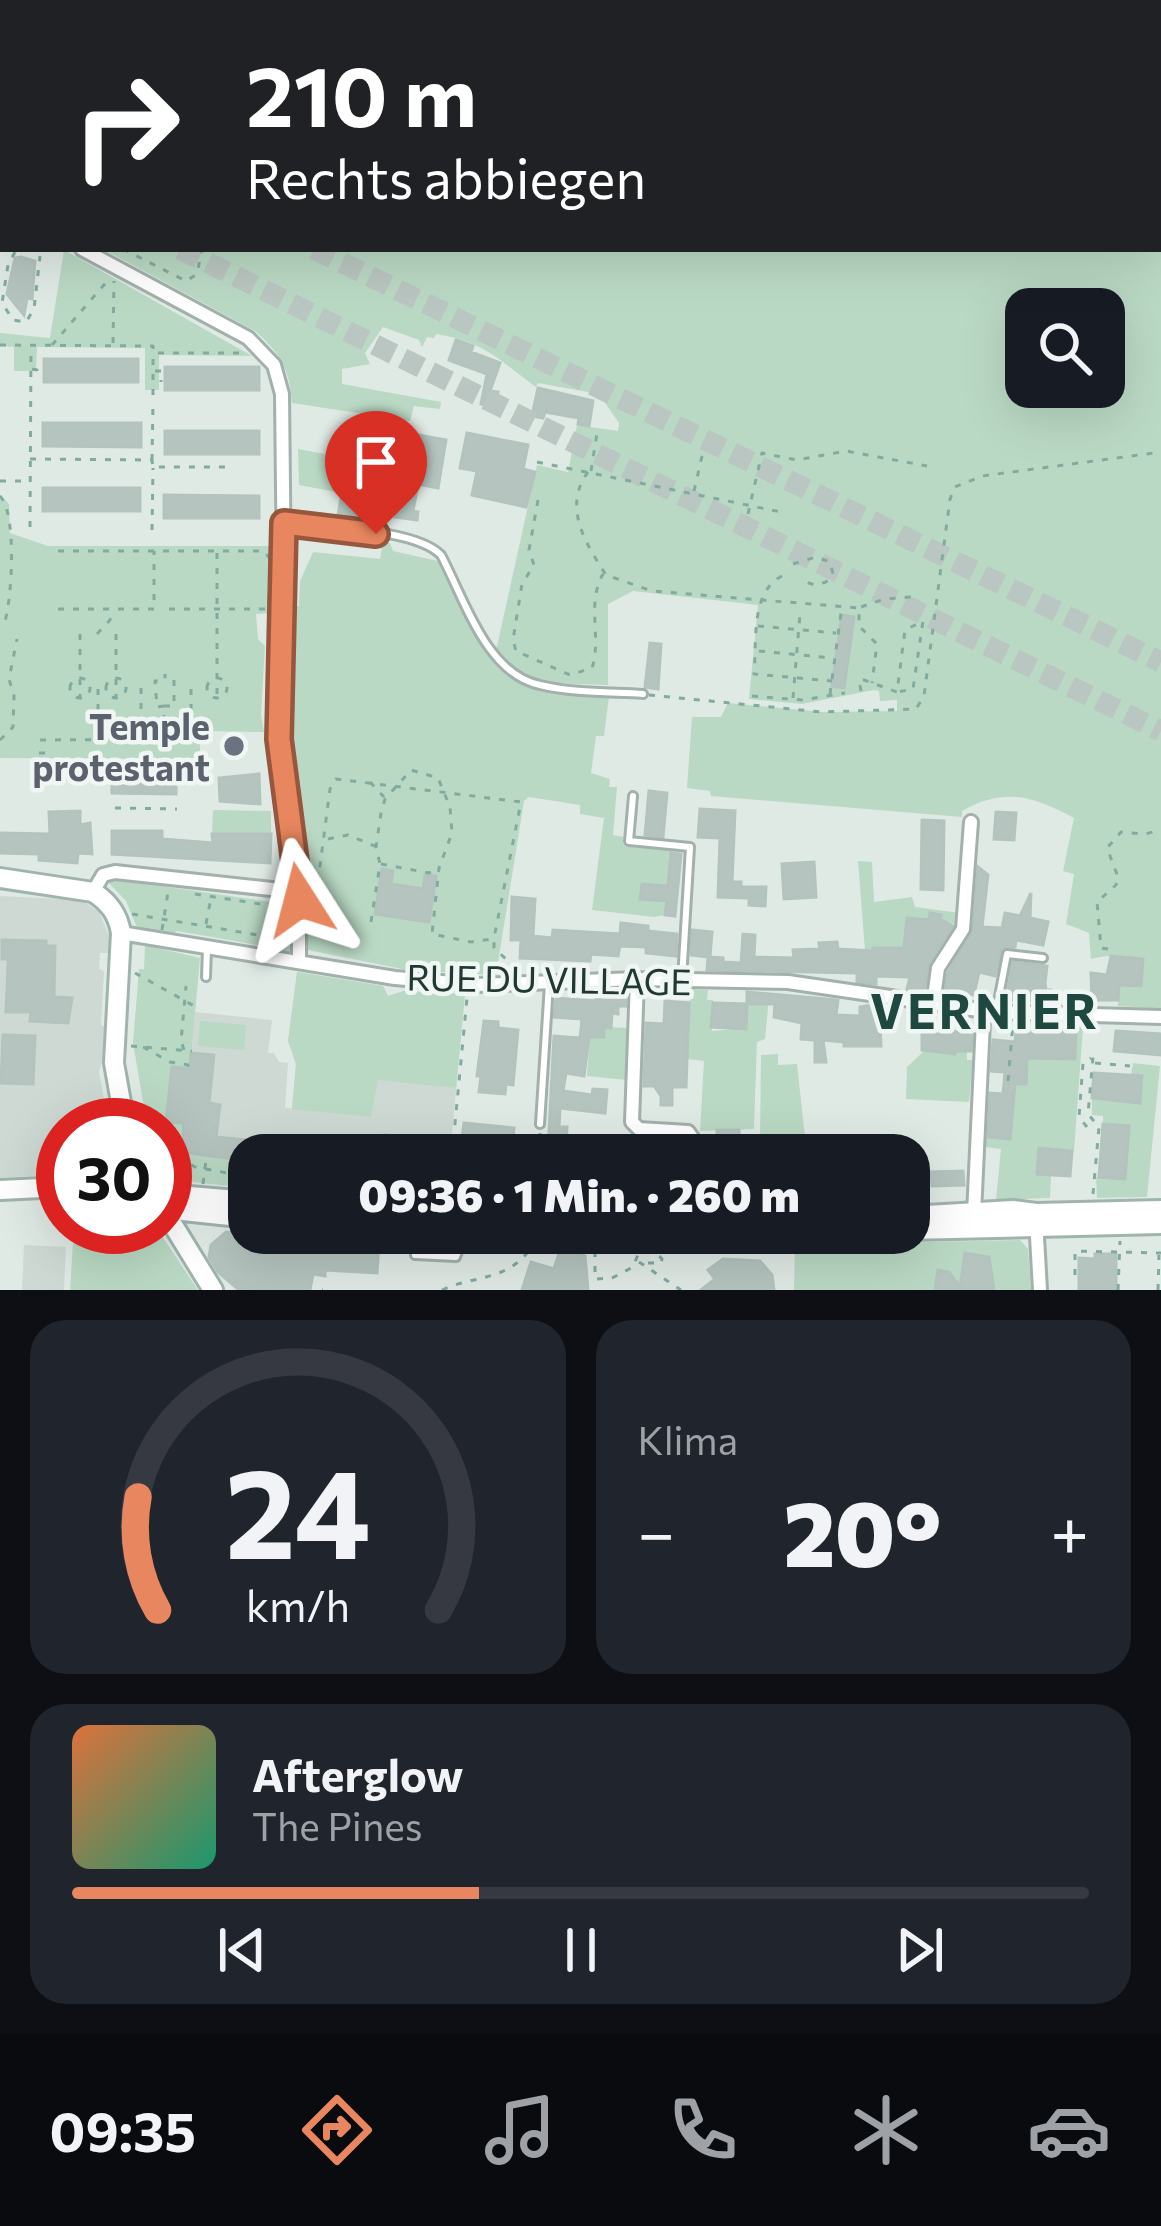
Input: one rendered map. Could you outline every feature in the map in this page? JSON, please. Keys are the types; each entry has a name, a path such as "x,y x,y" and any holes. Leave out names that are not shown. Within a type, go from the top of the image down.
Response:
{"main road":[{"path":"0,878 93,892 111,907 121,933 114,1063 120,1098"},
{"path":"0,1190 36,1188"},
{"path":"192,1198 228,1200"},
{"path":"1036,1220 1161,1210"},
{"path":"192,1212 228,1217"},
{"path":"194,1263 191,1250 196,1229 213,1216"},
{"path":"930,1217 1161,1224"},
{"path":"930,1227 975,1220"},
{"path":"189,1254 213,1290"}],"street":[{"path":"88,252 248,338 270,360 282,394 279,739 292,894 307,911 299,962"},
{"path":"933,1005 938,968 963,929 970,822"},
{"path":"93,892 103,875 115,872 292,894"},
{"name":"RUE DU VILLAGE","path":"121,933 395,978 472,984 637,979 788,982 987,1013 1161,1017"},
{"path":"637,979 635,1126 689,1134"},
{"path":"975,1220 987,1013"},
{"path":"1036,1220 1040,1290"}],"lane":[{"path":"284,523 402,537 432,546 491,649 513,674 538,685 643,694"},
{"path":"633,796 629,841 690,847 682,979"},
{"path":"206,977 207,948"},
{"path":"987,1013 1007,954 1043,958"},
{"path":"540,1129 549,981"},
{"path":"416,1255 460,1254"}],"path":[{"path":"15,252 2,302 13,320 26,322 34,309 40,256"},
{"path":"130,252 186,281 197,274 201,252"},
{"path":"51,346 114,273 113,345"},
{"path":"0,345 153,346 153,395"},
{"path":"30,527 31,346"},
{"path":"153,353 253,353"},
{"path":"31,369 37,370 37,380"},
{"path":"153,371 160,371 160,382"},
{"path":"152,530 153,403"},
{"path":"598,427 576,523 604,573 652,591 859,608 884,599 912,597"},
{"path":"748,514 762,453 797,460 846,451 927,466"},
{"path":"693,494 703,452"},
{"path":"643,694 823,712 916,709 924,696 955,487 982,476 1161,452"},
{"path":"30,459 226,467"},
{"path":"537,461 786,513"},
{"path":"0,482 30,482"},
{"path":"0,496 8,508 12,573 11,605 5,621"},
{"path":"538,500 530,550 534,565 522,584 513,640 519,653 570,675 592,668 594,593 604,573"},
{"path":"58,550 264,551 270,560 270,608 163,609"},
{"path":"58,609 154,609 154,551"},
{"path":"217,551 217,696"},
{"path":"793,564 816,557 830,562 833,574 826,582 803,581"},
{"path":"782,576 766,586 760,600 754,674 832,681"},
{"path":"859,608 860,627 877,644 872,683"},
{"path":"97,634 110,620 112,609"},
{"path":"830,696 841,613"},
{"path":"793,700 800,614"},
{"path":"861,691 859,680 897,692 913,689 923,621 905,630 897,692"},
{"path":"758,626 838,633"},
{"path":"80,634 80,697"},
{"path":"116,634 116,697"},
{"path":"0,740 13,727 14,696 8,679 17,639"},
{"path":"756,650 835,658"},
{"path":"165,677 174,680 174,706 164,706 157,706 155,680 165,677"},
{"path":"98,688 98,740"},
{"path":"141,688 141,740"},
{"path":"40,740 191,740 191,688"},
{"path":"752,696 793,700 845,693"},
{"path":"164,706 164,722"},
{"path":"153,722 153,734 177,734 177,722"},
{"path":"40,752 50,753"},
{"path":"371,922 385,799 411,770 438,778 450,807 452,833 440,868 432,934 471,942 494,938"},
{"path":"190,893 307,911 336,778 520,802 494,938 494,948 506,958"},
{"path":"370,782 385,799"},
{"path":"450,807 464,796"},
{"path":"115,808 177,808"},
{"path":"1108,949 1101,948 1096,909 1118,877 1108,848 1125,831 1161,830"},
{"path":"324,842 348,835 376,847"},
{"path":"380,864 429,873 440,868"},
{"path":"148,930 161,932 169,890"},
{"path":"276,954 283,908 292,894"},
{"path":"206,926 211,896"},
{"path":"130,914 292,941"},
{"path":"135,973 196,1007"},
{"path":"454,1134 472,984"},
{"path":"142,1046 188,1067 188,1051 181,1041 186,986"},
{"path":"1008,1081 1014,1014"},
{"path":"129,1046 188,1051"},
{"path":"1087,1126 1079,1117 1083,1063 1094,1058 1088,1114 1099,1127 1092,1202"},
{"path":"1093,1063 1130,1066"},
{"path":"540,1129 540,1134"},
{"path":"202,1186 206,1160"},
{"path":"192,1165 228,1174"},
{"path":"1118,1290 1120,1244"},
{"path":"1075,1275 1075,1251 1160,1253 1159,1290"},
{"path":"442,1290 508,1270 526,1254"},
{"path":"594,1290 595,1254"},
{"path":"595,1279 620,1275 637,1262 638,1254"},
{"path":"637,1262 661,1263 656,1254"},
{"path":"646,1264 681,1290"}],"shaded area":[{"path":"0,896 82,900 99,912 110,938 109,953 100,953 99,969 104,971 104,1054 99,1072 104,1098 36,1098 36,1176 0,1178"},
{"path":"297,972 383,986 388,996 404,991 465,994 452,1134 228,1134 228,1158 192,1153 192,1098 169,1098 172,1067 190,1068 195,1012 272,1020 268,1053 288,1063 285,1108 292,1108 296,1064 288,1041"},
{"path":"24,1245 36,1246 36,1254 66,1254 64,1290 22,1290"}],"green space":[{"path":"64,252 68,252 252,356 159,355 159,390 145,390 145,348 37,347 36,371 14,371 14,347 0,346 0,333 50,338"},
{"path":"109,252 1161,252 1161,1009 1118,1006 1119,985 1143,959 1091,959 1089,933 1066,924 1074,874 1063,871 1074,818 1059,810 1005,797 977,804 962,811 962,817 711,796 710,791 687,788 692,717 721,717 728,703 822,712 897,711 897,700 880,701 879,691 874,690 802,704 749,699 758,605 633,591 608,604 608,685 532,677 496,651 537,465 568,472 577,425 618,431 619,423 599,394 538,383 536,387 467,342 436,334 427,337 422,347 419,340 383,327 365,353 370,364 342,369 342,384 441,402 440,409 414,406 410,421 292,403 289,380 271,347 255,331"},
{"path":"298,449 389,466 383,501 299,485"},
{"path":"0,495 9,504 10,533 48,546 276,546 275,613 256,614 258,639 265,646 264,732 200,731 200,759 0,758"},
{"path":"383,542 390,543 393,551 438,561 487,651 516,678 543,689 609,697 604,736 596,736 591,773 610,779 609,787 617,787 613,835 623,837 623,844 672,849 665,915 592,910 604,818 580,814 580,805 529,797 524,801 496,975 407,970 308,950 308,881 287,733 295,606 299,606 300,581 313,552 380,559"},
{"path":"213,810 271,811 271,834 212,834"},
{"path":"858,861 872,862 874,902 912,897 915,907 960,913 958,925 939,919 910,951 865,951"},
{"path":"125,877 126,881 271,902 279,895 294,899 293,951 287,955 255,952 260,948 257,945 177,931 168,938 138,930 126,901 107,881"},
{"path":"145,945 200,958 190,1069 172,1068 169,1098 142,1098 133,1043 139,969 144,969"},
{"path":"297,972 383,986 388,996 404,991 465,994 456,1088 378,1080 371,1117 292,1109 296,1064 288,1041"},
{"path":"690,989 708,990 707,1000 713,1000 712,1031 746,1028 747,997 769,998 765,1039 757,1042 754,1129 700,1131 704,1061 687,1059"},
{"path":"200,1021 246,1025 244,1050 198,1046"},
{"path":"604,1027 629,1028 626,1080 587,1076 590,1032 603,1037"},
{"path":"1076,1027 1083,1027 1074,1151 1040,1148 1051,1175 1050,1198 996,1200 1001,1149 985,1147 986,1137 1010,1138 1013,1084 1026,1084 1028,1058 1074,1059"},
{"path":"942,1029 975,1035 974,1051 967,1052 967,1060 973,1060 969,1102 906,1099 907,1067 922,1053 922,1034 941,1034"},
{"path":"778,1054 778,1065 797,1064 805,1134 760,1134 761,1055"},
{"path":"1133,1063 1160,1066 1147,1197 1097,1198 1096,1177 1125,1179 1129,1127 1103,1124 1103,1116 1092,1115 1092,1098 1139,1102 1141,1076 1131,1075"},
{"path":"192,1153 228,1158 228,1186 192,1182"},
{"path":"1020,1240 1028,1249 1031,1290 794,1290 795,1254 930,1254 930,1242"},
{"path":"72,1254 174,1254 198,1290 70,1290"}],"building":[{"path":"15,258 35,261 32,299 27,298 24,315 7,294"},
{"path":"456,340 473,346 471,352 500,363 490,391 498,392 495,406 481,404 487,374 449,360"},
{"path":"44,359 138,359 138,382 44,382"},
{"path":"165,367 259,367 259,390 165,390"},
{"path":"538,388 593,401 589,426 578,424 579,418 545,412 543,418 532,416"},
{"path":"43,423 141,423 141,447 43,446"},
{"path":"165,431 259,431 259,454 165,454"},
{"path":"467,433 528,445 523,469 535,472 526,507 472,495 477,471 460,468"},
{"path":"418,435 446,440 438,488 418,484 413,511 418,512 417,520 395,517 407,442 416,444"},
{"path":"43,488 140,488 140,511 43,511"},
{"path":"164,495 259,496 259,518 164,518"},
{"path":"341,499 381,506 377,525 337,520"},
{"path":"842,615 854,617 844,688 832,686"},
{"path":"650,643 661,644 658,689 645,687"},
{"path":"112,770 176,771 176,794 112,793"},
{"path":"259,774 260,804 220,801 219,778"},
{"path":"649,791 667,793 663,837 645,835"},
{"path":"700,809 735,811 732,882 741,882 741,887 766,887 765,906 749,905 749,898 718,897 720,838 698,837"},
{"path":"80,811 80,825 90,823 92,854 78,853 77,863 39,860 39,854 0,853 0,833 50,834 49,812"},
{"path":"996,812 1016,813 1014,840 994,839"},
{"path":"922,820 944,821 943,890 921,889"},
{"path":"112,831 162,831 162,839 213,843 212,834 271,834 270,863 112,854"},
{"path":"671,853 681,854 675,916 665,915 667,901 640,899 642,884 668,886"},
{"path":"814,862 816,897 784,899 782,864"},
{"path":"978,867 988,875 982,927 1002,928 1005,913 1020,916 1031,893 1030,918 1048,922 1043,945 1016,940 1015,947 1001,950 995,976 979,972 974,995 945,993 948,972 973,931"},
{"path":"382,869 393,871 391,884 423,889 425,875 436,876 429,922 375,914"},
{"path":"512,897 535,899 533,936 552,938 553,930 620,934 621,923 648,926 648,931 677,934 676,956 620,946 618,956 591,954 590,961 520,958 521,940 511,940"},
{"path":"930,913 941,915 940,919 953,926 929,963 924,991 907,989 910,977 876,976 876,984 857,982 857,973 707,970 708,957 691,955 692,930 712,932 710,957 723,958 723,962 741,963 743,934 755,935 754,957 794,958 793,950 820,949 819,943 837,942 838,949 904,948 907,918 929,920"},
{"path":"2,940 46,941 46,946 55,946 54,997 72,998 68,1023 30,1021 31,1012 6,1012 8,959 2,959"},
{"path":"1111,956 1143,959 1141,986 1119,985 1118,1000 1092,1000 1091,973 1107,975"},
{"path":"1013,962 1047,966 1050,1002 1006,1000"},
{"path":"626,990 626,1006 612,1013 611,1028 604,1027 604,1037 589,1037 584,1076 566,1073 563,1091 592,1095 593,1089 607,1090 605,1113 560,1108 559,1127 567,1127 566,1134 549,1134 554,1036 580,1038 582,1019 554,1017 556,998 596,1001 596,991"},
{"path":"747,992 838,1000 836,1015 860,1016 860,1007 871,1005 889,1007 896,1010 894,1026 880,1024 881,1046 844,1046 844,1042 823,1040 826,1062 815,1062 815,1040 801,1039 802,1023 774,1017 775,1004 747,1004"},
{"path":"665,1001 689,1003 686,1087 672,1087 672,1105 661,1105 654,1086 644,1086 646,1023 664,1024"},
{"path":"713,1003 747,1004 746,1029 711,1027"},
{"path":"484,1021 518,1030 513,1085 506,1084 505,1094 479,1092"},
{"path":"1033,1024 1076,1027 1075,1059 1027,1058 1026,1084 1015,1084 1010,1139 988,1137 990,1093 1003,1094 1005,1072 991,1071 993,1040 1015,1042 1016,1033 1032,1034"},
{"path":"942,1029 972,1035 971,1051 922,1050 922,1034 942,1034"},
{"path":"1116,1031 1161,1034 1161,1055 1114,1051"},
{"path":"3,1035 35,1036 33,1084 1,1083"},
{"path":"191,1053 214,1055 209,1103 220,1105 216,1137 228,1138 228,1158 192,1153 192,1098 169,1098 172,1067 190,1069"},
{"path":"1094,1073 1142,1076 1140,1103 1092,1098"},
{"path":"464,1123 514,1128 514,1134 463,1134"},
{"path":"1103,1124 1129,1126 1125,1179 1099,1177"},
{"path":"1039,1148 1072,1151 1070,1176 1037,1174"},
{"path":"963,1171 964,1185 932,1186 931,1172"},
{"path":"226,1232 228,1254 378,1254 377,1273 325,1270 325,1276 313,1274 310,1290 239,1290 218,1272 209,1257 211,1245"},
{"path":"965,1253 989,1257 994,1290 935,1290 938,1270 949,1272 960,1287"},
{"path":"559,1254 585,1256 588,1290 522,1290 531,1262 554,1269"},
{"path":"1095,1254 1116,1254 1116,1290 1079,1290 1079,1258 1095,1259"},
{"path":"723,1259 760,1261 772,1275 774,1290 701,1290 715,1279 708,1270"}],"tunnel":[{"path":"186,252 1161,731"},
{"path":"320,252 1161,662"}],"place":[{"name":"Temple protestant","path":"234,746"}],"district":[{"name":"VERNIER","path":"985,1009"}],"route":[{"path":"300,900 279,739 284,523 376,534"}]}
